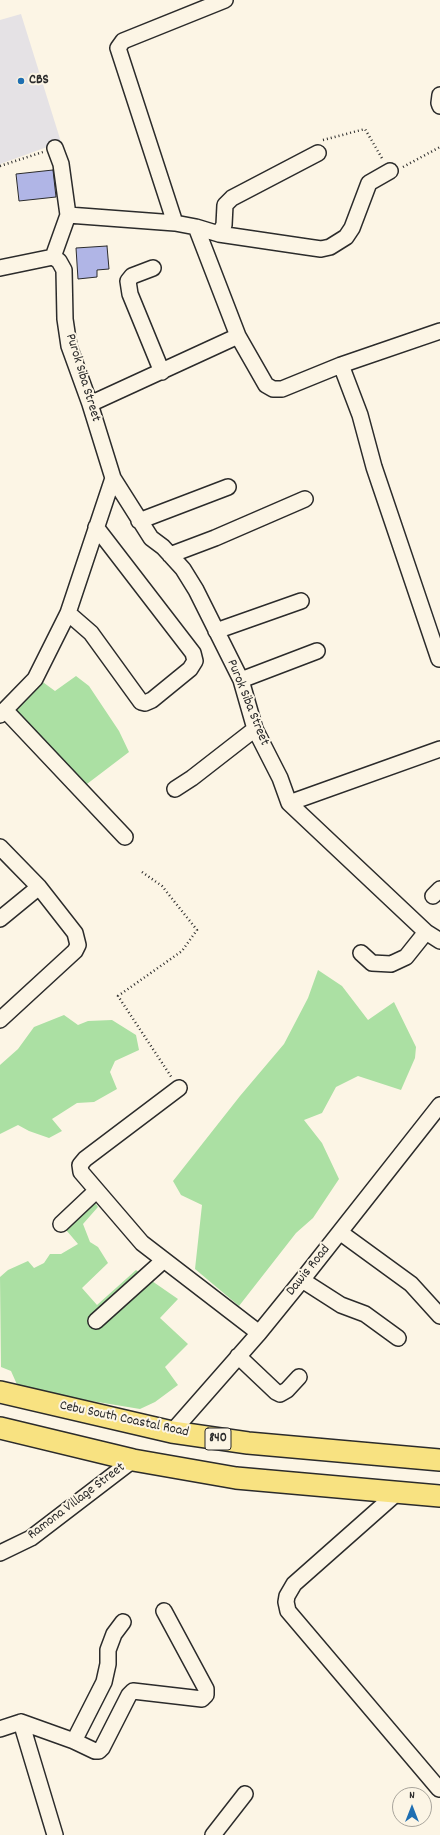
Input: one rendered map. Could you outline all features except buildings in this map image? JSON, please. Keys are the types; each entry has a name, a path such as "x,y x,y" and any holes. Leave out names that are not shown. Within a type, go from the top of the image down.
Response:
{"highway":[{"name":"Cebu South Coastal Road","path":"0,1392 172,1432 248,1443 440,1460"},
{"path":"0,1428 133,1460 236,1478 440,1496"}],"street":[{"path":"175,223 118,48 124,41 225,0"},
{"path":"440,95 440,106"},
{"path":"0,268 53,257 68,215 61,164 55,148"},
{"path":"219,234 224,226 226,205 232,198 318,153"},
{"path":"68,215 175,223 196,227 219,234 320,249 330,247 346,237 352,228 370,183 390,171"},
{"path":"196,227 238,336 266,385 273,389 282,389 341,365 440,331"},
{"name":"Purok Siba Street","path":"53,257 59,261 64,270 65,319 69,346 90,404 113,478 151,538 183,569 196,590 241,680 255,729 280,778 289,802 426,932 440,941"},
{"path":"153,268 132,276 128,281 130,294 162,372"},
{"path":"90,404 238,336"},
{"path":"341,365 360,415 377,475 439,659"},
{"path":"113,478 68,613 35,679 2,713 125,838"},
{"path":"139,521 228,487"},
{"path":"170,555 215,538 305,499"},
{"path":"68,613 91,634 141,702 145,703 152,700 190,669 194,661 193,653 96,527"},
{"path":"216,631 301,601"},
{"path":"241,680 317,651"},
{"path":"175,788 192,778 255,729"},
{"path":"289,802 440,750"},
{"path":"0,847 39,887 75,933 78,945 75,951 0,1020"},
{"path":"0,919 39,887"},
{"path":"361,952 372,963 391,964 406,957 426,932"},
{"path":"179,1088 85,1159 80,1165 81,1172 142,1243 259,1332"},
{"name":"Dawis Road","path":"172,1432 259,1332 341,1233 439,1109"},
{"path":"61,1224 96,1191"},
{"path":"341,1233 411,1284 440,1316"},
{"path":"96,1320 164,1260"},
{"path":"302,1280 341,1305 365,1314 398,1338"},
{"path":"238,1356 276,1392 280,1394 287,1390 299,1377"},
{"name":"Ramona Village Street","path":"0,1553 31,1538 133,1460"},
{"path":"398,1492 294,1584 287,1596 286,1602 288,1611 439,1789"},
{"path":"0,1729 21,1722 74,1741 95,1751 102,1748 129,1695 133,1691 202,1699 206,1696 206,1689 164,1611"},
{"path":"74,1741 104,1682 108,1664 108,1650 114,1634 123,1622"},
{"path":"21,1722 55,1835"},
{"path":"213,1835 245,1794"}],"path":[{"path":"318,153 318,142 365,129 390,171 402,168 440,147"},
{"path":"0,166 55,148"},
{"path":"142,872 162,886 197,930 182,951 118,996 179,1088"}],"shaded area":[{"name":"CBS","path":"21,14 61,142 0,164 0,20"}],"green space":[{"path":"76,676 89,686 119,731 129,752 83,787 8,710 36,677 55,691"},
{"path":"318,970 342,986 368,1020 394,1002 416,1047 415,1058 401,1090 358,1076 336,1087 322,1113 304,1120 322,1143 339,1179 313,1218 296,1233 239,1306 195,1269 202,1205 181,1195 173,1181 240,1096 284,1044 308,998"},
{"path":"64,1015 78,1025 88,1021 112,1020 136,1035 139,1050 115,1061 110,1072 117,1089 94,1102 77,1103 52,1119 62,1131 49,1138 29,1131 18,1125 0,1134 0,1065 18,1049 34,1027"},
{"path":"94,1201 98,1207 83,1224 90,1242 98,1247 108,1263 82,1288 97,1305 136,1270 178,1299 160,1318 188,1344 165,1367 178,1385 155,1402 140,1409 19,1389 11,1371 1,1367 0,1277 8,1270 28,1261 34,1268 44,1263 50,1254 61,1254 78,1244 61,1224"}],"place":[{"name":"CBS","path":"21,81"}]}
